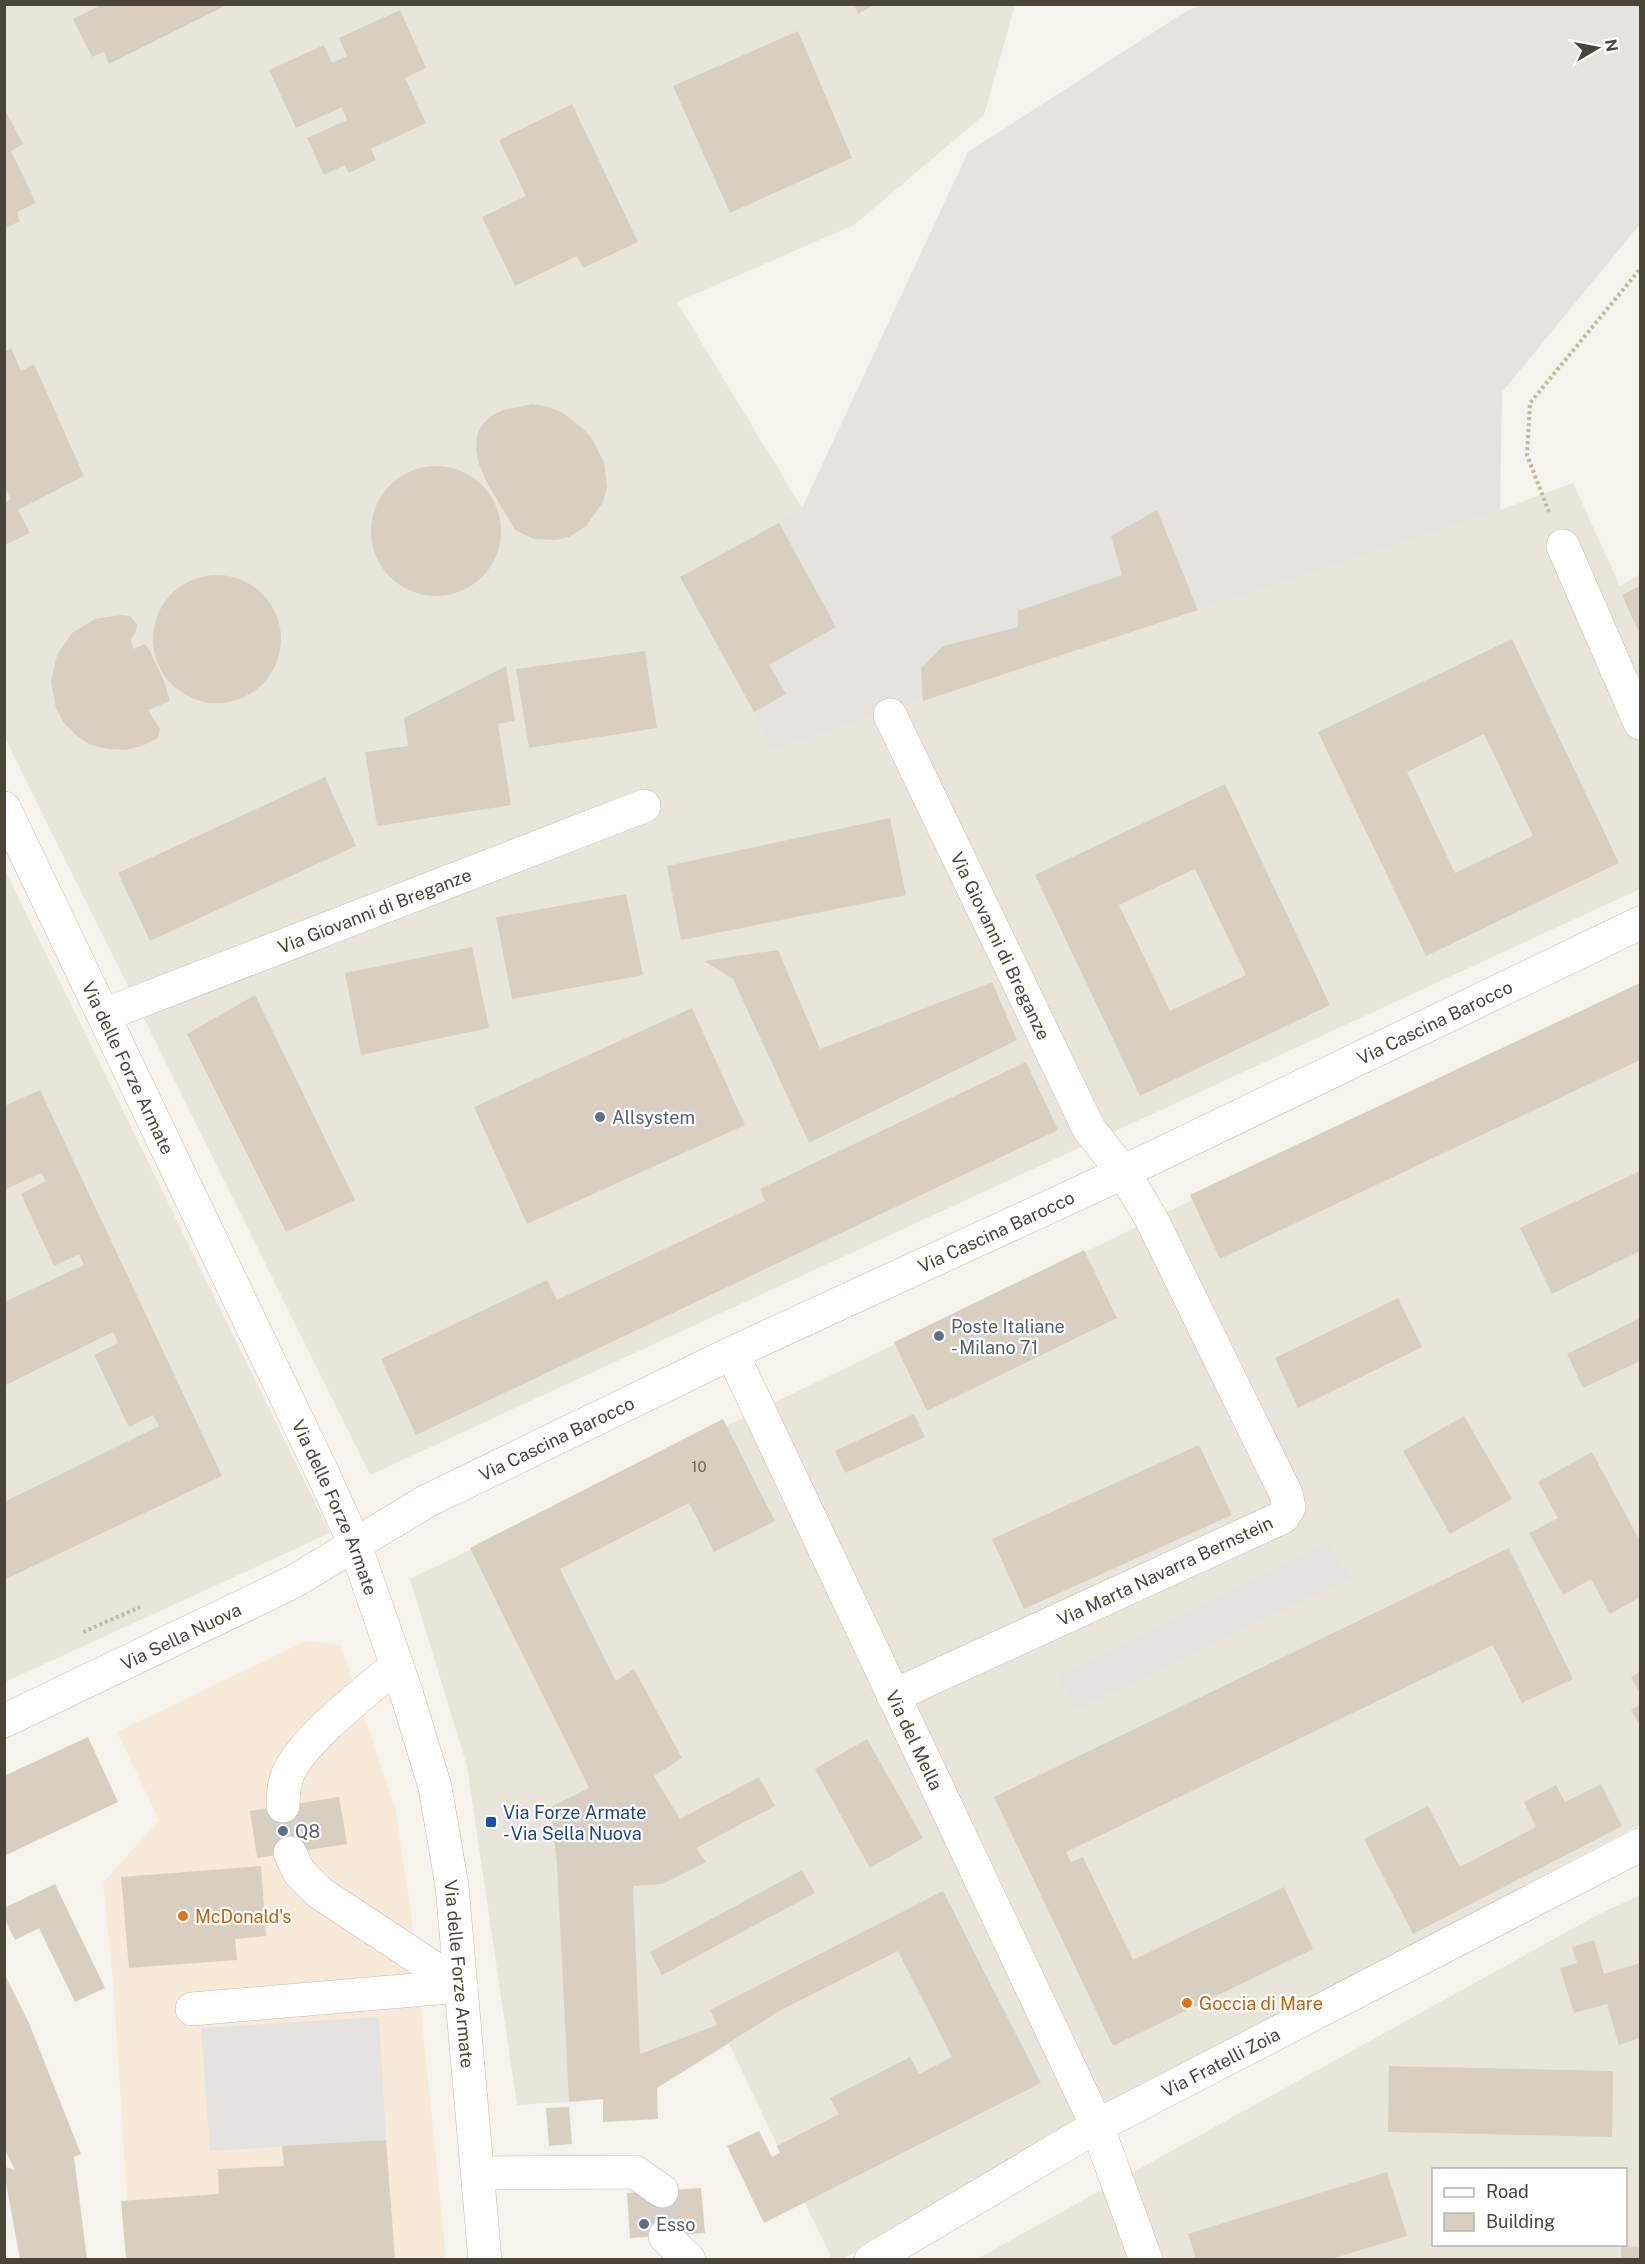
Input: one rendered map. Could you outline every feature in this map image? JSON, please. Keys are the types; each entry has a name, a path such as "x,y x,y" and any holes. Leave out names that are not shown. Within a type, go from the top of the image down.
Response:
{"street":[{"path":"1563,546 1641,723"},
{"name":"Via Giovanni di Breganze","path":"890,715 1089,1129 1123,1172"},
{"name":"Via Giovanni di Breganze","path":"104,1015 644,806"},
{"name":"Via delle Forze Armate","path":"4,808 324,1476 355,1545 397,1665 435,1787 452,1886 485,2259"},
{"name":"Via Cascina Barocco","path":"355,1545 427,1501 732,1353 1123,1172 1641,923"},
{"name":"Via Marta Navarra Bernstein","path":"893,1696 1283,1517 1289,1508 1286,1494 1151,1218 1123,1172"},
{"name":"Via del Mella","path":"732,1353 1096,2126 1146,2259"},
{"name":"Via Sella Nuova","path":"4,1721 293,1582 355,1545"},
{"path":"283,1806 288,1773 305,1749 333,1720 397,1665"},
{"name":"Via Fratelli Zoia","path":"871,2259 1096,2126 1641,1845"},
{"path":"290,1853 299,1872 320,1893 461,1986"},
{"path":"192,2009 461,1986"},
{"path":"478,2173 634,2172 662,2191"},
{"path":"665,2236 689,2259"}],"path":[{"path":"1563,546 1527,455 1530,403 1641,269"},
{"path":"83,1632 140,1607"}],"shaded area":[{"path":"1203,4 1640,5 1640,224 1502,392 1500,510 771,751 754,712 680,577 802,508 968,152 1185,12"},
{"path":"5,5 1015,5 984,115 854,225 677,302 802,508 779,523 754,712 771,751 1500,510 1573,483 1620,586 1640,574 1640,889 370,1475 5,738"},
{"path":"4,868 330,1533 5,1682 4,1682"},
{"path":"1640,983 1640,1825 1106,2106 843,2259 832,2259 729,2044 642,2097 517,2105 467,1766 410,1579"},
{"path":"1328,1542 1350,1578 1077,1709 1057,1676"},
{"path":"306,1641 341,1645 395,1808 411,1911 446,2259 131,2259 113,1980 103,1883 159,1820 117,1732"},
{"path":"1640,1895 1640,2259 975,2260 1599,1914"},
{"path":"379,2017 386,2140 210,2151 201,2028"}],"building":[{"path":"103,4 229,4 109,64 104,52 92,57 73,19"},
{"path":"854,4 876,4 858,14"},
{"path":"400,10 426,68 405,78 426,123 371,149 376,160 349,173 345,165 324,175 307,138 347,120 342,107 296,128 269,70 324,45 332,63 347,56 339,38"},
{"path":"798,31 852,158 730,213 673,86"},
{"path":"572,104 638,242 583,268 577,256 515,286 482,217 526,196 499,140"},
{"path":"4,108 23,144 11,151 36,203 17,212 20,221 4,229"},
{"path":"11,348 21,371 34,364 84,476 18,510 30,533 5,545 5,502 11,499 4,487 4,352"},
{"path":"532,404 549,407 563,413 580,426 591,437 604,462 607,487 603,502 586,526 569,537 556,540 534,539 515,530 486,481 476,450 477,435 482,425 491,416 503,410"},
{"path":"436,466 461,471 482,485 496,506 501,531 496,556 482,577 461,591 436,596 411,591 390,577 376,556 371,531 376,506 390,485 411,471"},
{"path":"1157,510 1198,610 923,701 921,668 943,646 1018,627 1018,611 1122,575 1111,536"},
{"path":"779,523 836,627 769,665 786,694 754,712 680,577"},
{"path":"217,575 241,580 262,594 276,615 281,639 276,663 262,684 241,698 217,703 193,698 172,684 158,663 153,639 158,615 172,594 193,580"},
{"path":"1640,586 1640,635 1622,595"},
{"path":"130,616 137,624 136,632 131,639 133,649 145,644 150,651 164,681 170,701 148,710 160,729 158,738 142,746 125,750 91,745 77,736 64,723 56,708 51,682 57,655 72,633 95,619"},
{"path":"1512,639 1619,863 1426,956 1318,732","holes":["1484,734 1533,836 1455,873 1407,772"]},
{"path":"645,651 657,728 529,748 516,669"},
{"path":"506,666 515,721 498,724 511,805 377,826 365,752 408,746 404,718"},
{"path":"325,777 356,846 150,941 118,873"},
{"path":"1225,784 1330,1005 1140,1096 1035,875","holes":["1195,869 1246,975 1170,1011 1119,905"]},
{"path":"890,818 906,895 681,940 667,866"},
{"path":"626,894 643,975 512,999 496,917"},
{"path":"472,947 489,1028 361,1055 345,973"},
{"path":"778,950 820,1049 992,982 1017,1040 809,1143 733,979 704,961"},
{"path":"1640,983 1640,1060 1220,1259 1190,1195"},
{"path":"255,995 355,1200 286,1232 187,1034"},
{"path":"692,1008 745,1125 527,1224 474,1107"},
{"path":"1026,1062 1058,1130 416,1435 381,1359 547,1280 557,1300 765,1201 760,1189"},
{"path":"40,1090 222,1476 4,1580 4,1502 159,1426 153,1415 129,1427 94,1355 118,1343 113,1332 4,1386 4,1302 84,1265 79,1254 54,1266 21,1194 46,1181 41,1173 4,1190 4,1106"},
{"path":"1640,1171 1640,1251 1552,1294 1520,1228"},
{"path":"1084,1250 1117,1318 927,1411 894,1342"},
{"path":"1398,1298 1422,1347 1298,1408 1275,1358"},
{"path":"1640,1318 1640,1361 1583,1388 1567,1354"},
{"path":"914,1414 925,1437 845,1473 835,1451"},
{"path":"1464,1416 1512,1499 1450,1534 1403,1451"},
{"path":"723,1419 775,1521 714,1552 689,1503 560,1569 616,1681 634,1669 682,1758 654,1776 680,1819 759,1777 775,1806 696,1848 706,1862 662,1884 633,1886 640,2054 717,2025 710,2010 943,1891 1041,2083 764,2223 727,2146 759,2131 772,2157 780,2153 777,2146 839,2114 830,2098 910,2057 919,2074 952,2057 898,1951 779,2011 657,2088 658,2119 603,2122 603,2099 569,2102 557,1865 551,1807 589,1788 470,1548"},
{"path":"1199,1445 1232,1515 1024,1609 992,1539"},
{"path":"1592,1452 1640,1541 1640,1597 1610,1614 1591,1579 1563,1595 1529,1533 1558,1518 1538,1482"},
{"path":"1509,1548 1573,1679 1522,1703 1493,1645 1066,1852 1071,1862 1083,1857 1133,1960 1284,1887 1313,1949 1113,2046 994,1797"},
{"path":"1640,1672 1640,1694 1631,1677"},
{"path":"1640,1705 1640,1726 1631,1710"},
{"path":"88,1737 118,1802 4,1856 4,1776"},
{"path":"867,1739 923,1838 870,1868 815,1769"},
{"path":"1601,1784 1622,1826 1413,1934 1364,1839 1428,1806 1460,1867 1536,1827 1524,1802 1556,1785 1565,1802"},
{"path":"339,1797 347,1844 257,1858 250,1811"},
{"path":"261,1866 266,1936 235,1939 237,1960 129,1968 121,1877"},
{"path":"802,1870 815,1893 662,1975 650,1952"},
{"path":"55,1884 105,1988 75,2002 39,1928 15,1940 4,1918 4,1908"},
{"path":"1594,1940 1604,1974 1640,1963 1640,2038 1619,2045 1607,2004 1574,2013 1560,1968 1577,1963 1572,1947"},
{"path":"4,1973 29,2023 81,2154 74,2157 87,2259 20,2259 5,2178 5,2167 15,2170 4,2148"},
{"path":"1389,2066 1613,2071 1612,2137 1388,2132"},
{"path":"569,2107 572,2144 549,2146 546,2108"},
{"path":"386,2140 395,2259 126,2259 121,2201 219,2194 218,2169 284,2166 282,2146"},
{"path":"1387,2172 1407,2236 1331,2259 1196,2259 1188,2234"},
{"path":"701,2188 705,2233 630,2238 627,2193"},
{"path":"1621,2246 1640,2247 1640,2259 1621,2259"}],"tunnel":[{"path":"283,1806 290,1853"},
{"path":"662,2191 665,2236"}],"place":[{"name":"Allsystem","path":"600,1117"},
{"name":"Poste Italiane - Milano 71","path":"939,1336"},
{"name":"Via Forze Armate - Via Sella Nuova","path":"491,1822"},
{"name":"Q8","path":"283,1831"},
{"name":"McDonald's","path":"183,1916"},
{"name":"Goccia di Mare","path":"1187,2003"},
{"name":"Esso","path":"644,2224"}]}
